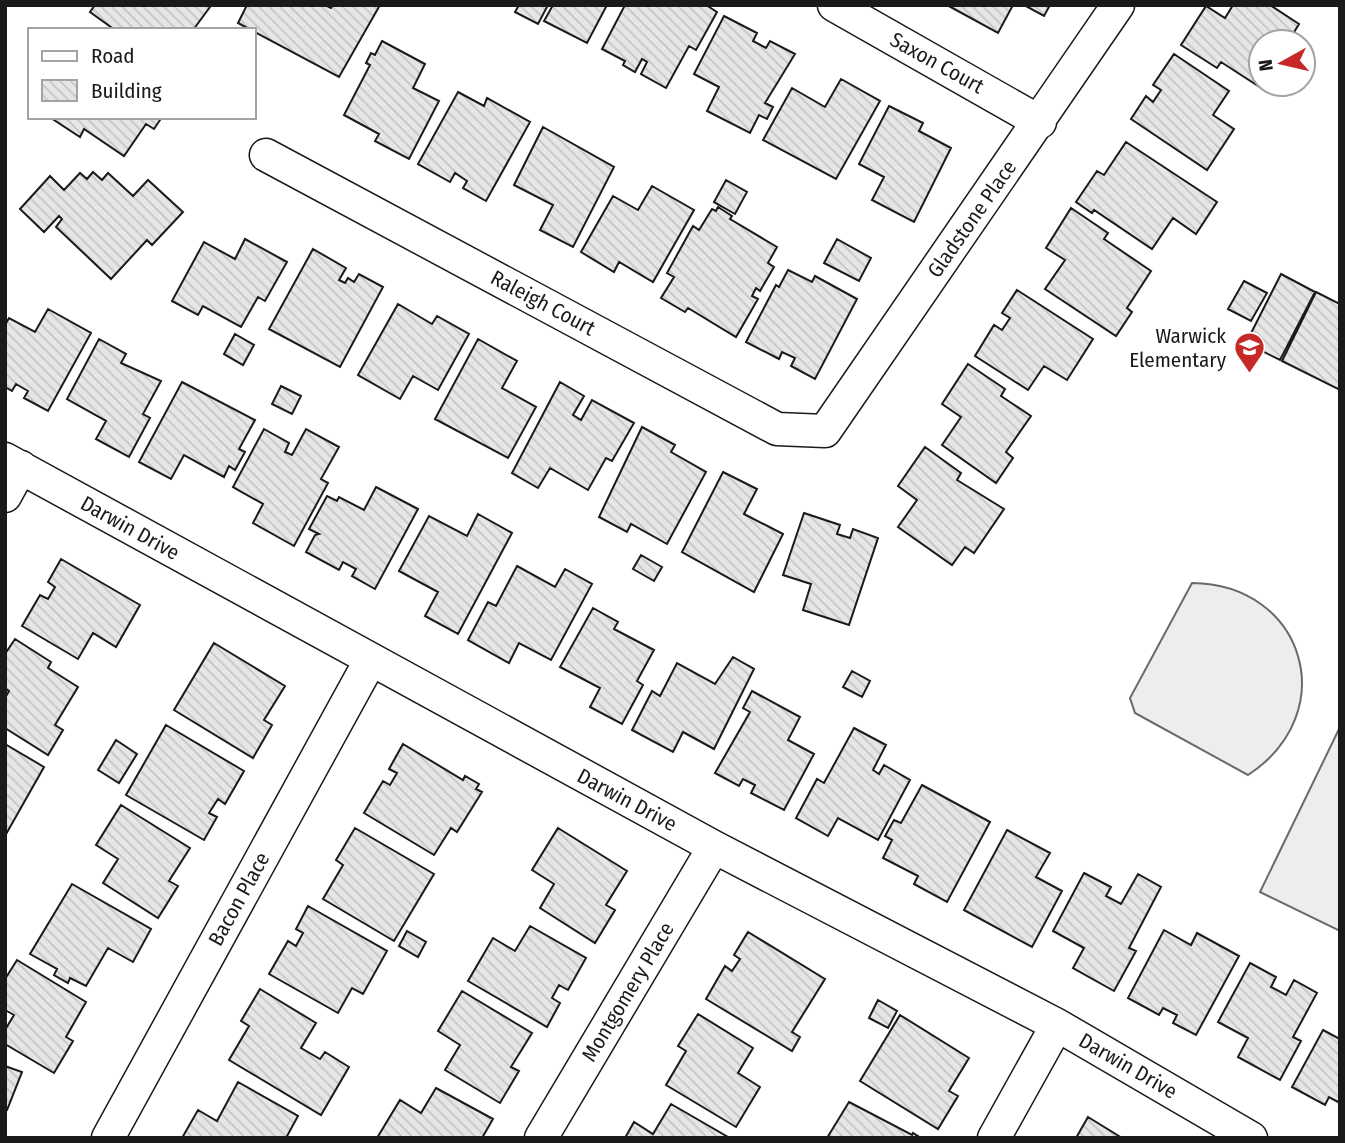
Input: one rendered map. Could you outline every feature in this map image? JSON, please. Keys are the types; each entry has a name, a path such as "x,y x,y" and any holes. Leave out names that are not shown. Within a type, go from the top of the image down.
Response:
{"street":[{"name":"Saxon Court","path":"834,5 1040,122"},
{"name":"Gladstone Place","path":"825,431 1118,5"},
{"name":"Raleigh Court","path":"265,155 777,429 825,431"},
{"path":"5,496 13,463"},
{"name":"Darwin Drive","path":"13,463 370,661 714,847 1057,1025 1251,1138"},
{"name":"Bacon Place","path":"107,1138 370,661"},
{"name":"Montgomery Place","path":"541,1138 714,847"},
{"path":"994,1138 1057,1025"}],"shaded area":[{"path":"1192,583 1231,589 1262,605 1284,628 1298,656 1302,687 1295,719 1278,749 1248,775 1135,713 1130,698"},
{"path":"1340,727 1340,931 1260,892"}],"building":[{"path":"95,5 210,7 194,28 112,28 90,12"},
{"path":"247,5 325,5 331,8 333,5 380,5 339,77 256,33 256,28 247,28 238,23"},
{"path":"519,5 548,5 538,24 515,12"},
{"path":"553,5 607,5 587,43 544,21"},
{"path":"625,5 706,5 717,12 696,50 689,46 666,88 641,74 647,62 642,59 635,72 623,65 625,61 602,49"},
{"path":"947,5 1013,5 998,33"},
{"path":"1024,5 1050,5 1044,16"},
{"path":"1233,5 1270,5 1299,24 1297,28 1247,28 1247,79 1221,62 1217,68 1181,45 1206,6 1225,18"},
{"path":"724,16 757,33 753,41 766,48 770,41 795,54 765,103 773,107 767,119 759,115 750,133 707,111 719,87 694,74"},
{"path":"382,41 425,64 413,88 439,101 409,159 375,141 379,134 344,115 370,65 366,63 371,53 375,55"},
{"path":"1174,54 1229,91 1213,115 1234,129 1207,170 1131,119 1146,96 1153,102 1161,90 1153,85"},
{"path":"841,79 880,101 836,179 763,140 792,88 825,107"},
{"path":"458,92 484,106 487,98 530,122 486,201 463,188 467,181 455,173 450,182 418,164"},
{"path":"889,106 923,123 919,131 951,148 914,222 872,200 884,177 859,164"},
{"path":"53,119 161,119 154,129 146,124 124,156 84,129 80,137"},
{"path":"543,127 614,167 573,247 540,230 553,205 514,185"},
{"path":"1126,142 1217,202 1196,234 1173,218 1152,249 1094,210 1092,213 1076,202 1097,171 1104,175"},
{"path":"93,172 102,180 108,173 133,196 148,180 183,212 152,245 147,240 111,279 56,227 62,219 59,216 44,232 20,209 50,176 64,190 80,173 87,179"},
{"path":"726,180 747,192 735,214 714,202"},
{"path":"652,186 694,210 653,282 619,262 614,272 581,252 613,196 638,210"},
{"path":"718,207 732,216 730,219 777,247 768,263 774,267 760,291 756,288 752,296 758,299 736,337 688,308 685,312 661,298 674,277 667,273 693,226 699,230 712,209 716,211"},
{"path":"1071,208 1108,233 1104,239 1151,271 1127,308 1132,312 1116,336 1045,289 1065,260 1046,248"},
{"path":"245,239 287,262 265,301 258,297 241,327 203,306 198,315 172,301 204,242 235,259"},
{"path":"837,239 871,258 859,281 824,263"},
{"path":"313,249 346,268 339,280 345,283 348,278 354,282 359,274 383,287 340,367 269,329"},
{"path":"788,270 812,282 815,276 857,299 815,379 791,366 795,358 782,352 779,359 746,342 776,285 779,287"},
{"path":"1281,274 1315,292 1280,360 1246,343"},
{"path":"1244,281 1267,293 1251,321 1228,309"},
{"path":"1017,290 1093,339 1067,380 1044,366 1028,390 975,356 994,325 1002,330 1010,318 1002,313"},
{"path":"1316,292 1340,304 1340,390 1282,361"},
{"path":"398,304 432,324 437,316 469,334 438,390 413,376 400,399 358,375"},
{"path":"48,309 91,333 48,411 24,398 28,391 16,384 12,391 5,387 5,325 9,318 35,332"},
{"path":"235,334 254,345 243,365 224,354"},
{"path":"99,339 126,354 121,363 161,381 143,414 150,418 129,457 96,439 106,421 67,399"},
{"path":"478,339 517,361 502,388 536,407 508,458 435,419"},
{"path":"968,364 1005,389 1001,396 1031,416 1006,452 1013,458 996,483 942,445 961,417 942,404"},
{"path":"182,382 255,420 239,449 245,452 235,470 229,466 224,477 184,455 171,479 139,462"},
{"path":"560,382 584,396 573,415 581,420 592,400 634,423 612,461 606,458 588,490 550,468 538,488 512,473"},
{"path":"281,386 301,396 292,414 272,404"},
{"path":"642,427 675,445 671,452 706,472 667,544 631,524 627,532 599,517"},
{"path":"264,429 289,443 285,452 292,455 306,429 339,447 321,479 328,483 294,546 253,523 263,504 233,487"},
{"path":"925,447 961,473 957,480 1004,509 974,553 965,547 952,565 898,527 917,500 898,486"},
{"path":"723,472 757,489 744,514 783,534 754,592 682,552"},
{"path":"376,487 418,509 375,589 352,576 356,569 343,562 339,570 306,552 315,535 319,534 309,529 327,496 337,501 339,497 364,510"},
{"path":"804,513 840,525 837,534 850,538 853,529 878,538 849,625 803,610 811,584 783,575"},
{"path":"478,514 512,533 458,634 425,616 438,592 399,571 429,516 467,536"},
{"path":"641,555 662,567 654,581 633,569"},
{"path":"61,559 140,605 116,647 93,633 78,659 22,626 40,595 48,599 55,587 48,582"},
{"path":"517,566 555,587 565,569 592,584 551,660 519,643 509,663 468,640 488,602 496,606"},
{"path":"593,608 618,622 614,629 654,650 637,681 643,685 622,724 590,707 600,688 560,667"},
{"path":"15,639 51,662 48,668 78,687 55,725 63,730 48,755 5,728 5,698 9,691 5,688 5,654"},
{"path":"214,643 285,686 264,720 272,725 253,758 174,710"},
{"path":"733,657 754,669 714,749 683,732 673,752 632,730 652,691 660,696 677,663 715,684"},
{"path":"852,671 870,681 862,697 843,687"},
{"path":"752,691 800,717 788,740 814,754 784,810 751,793 755,785 743,779 739,786 715,773 750,712 743,708"},
{"path":"166,725 244,771 225,804 218,799 209,813 217,817 204,840 126,795"},
{"path":"854,728 886,745 873,770 879,774 884,765 910,780 878,840 838,818 828,836 796,818 817,779 824,783"},
{"path":"116,740 137,754 119,783 98,770"},
{"path":"5,744 44,767 5,836"},
{"path":"403,744 463,780 465,776 479,784 476,789 482,792 457,832 451,828 434,855 364,813 383,781 390,785 397,773 389,769"},
{"path":"922,785 990,822 947,902 914,884 918,876 883,858 892,840 885,836 894,820 901,823"},
{"path":"121,805 190,848 169,881 178,886 158,918 103,883 118,859 96,845"},
{"path":"355,828 434,874 394,941 323,899 343,865 336,860"},
{"path":"558,828 627,871 606,905 615,910 595,943 540,908 554,884 532,870"},
{"path":"1007,830 1050,853 1036,877 1062,891 1032,947 964,910"},
{"path":"1084,873 1111,887 1106,896 1121,904 1138,874 1161,887 1129,948 1136,951 1114,991 1073,968 1084,948 1053,931"},
{"path":"72,884 151,929 133,962 108,948 86,986 70,978 68,983 54,975 57,969 30,954"},
{"path":"308,906 387,951 363,994 352,988 338,1013 269,974 288,941 296,946 303,933 296,929"},
{"path":"530,926 586,958 568,990 559,985 552,998 560,1003 547,1027 468,981 493,938 515,951"},
{"path":"1164,930 1191,945 1197,933 1239,956 1196,1035 1173,1023 1177,1015 1163,1008 1159,1015 1128,998"},
{"path":"407,931 426,942 418,957 399,946"},
{"path":"748,932 825,979 792,1032 800,1037 792,1051 706,999 725,966 732,971 740,959 734,955"},
{"path":"17,960 86,1002 66,1037 73,1041 54,1073 5,1044 5,1030 14,1015 5,1010 5,979"},
{"path":"1250,963 1276,977 1271,987 1286,995 1294,980 1317,993 1293,1037 1301,1041 1280,1080 1238,1057 1248,1038 1218,1022"},
{"path":"260,989 316,1023 301,1048 320,1059 325,1052 349,1067 321,1115 229,1060 249,1026 241,1021"},
{"path":"462,991 532,1033 511,1067 519,1071 500,1103 445,1070 460,1045 438,1031"},
{"path":"878,1000 897,1011 888,1028 869,1018"},
{"path":"698,1014 753,1048 738,1073 760,1087 736,1127 666,1085 686,1051 678,1046"},
{"path":"900,1015 969,1058 949,1091 958,1096 938,1129 860,1081"},
{"path":"1323,1030 1340,1039 1340,1103 1329,1097 1325,1105 1292,1087"},
{"path":"5,1066 22,1072 7,1110 5,1110"},
{"path":"238,1082 298,1116 286,1138 182,1138 198,1110 217,1121"},
{"path":"436,1088 493,1119 482,1138 377,1138 400,1100 421,1113"},
{"path":"849,1102 912,1135 913,1133 921,1138 827,1138"},
{"path":"671,1104 728,1137 625,1138 634,1122 653,1134"},
{"path":"1088,1117 1122,1138 1076,1138"}],"place":[{"name":"Warwick Elementary","path":"1249,375"}]}
